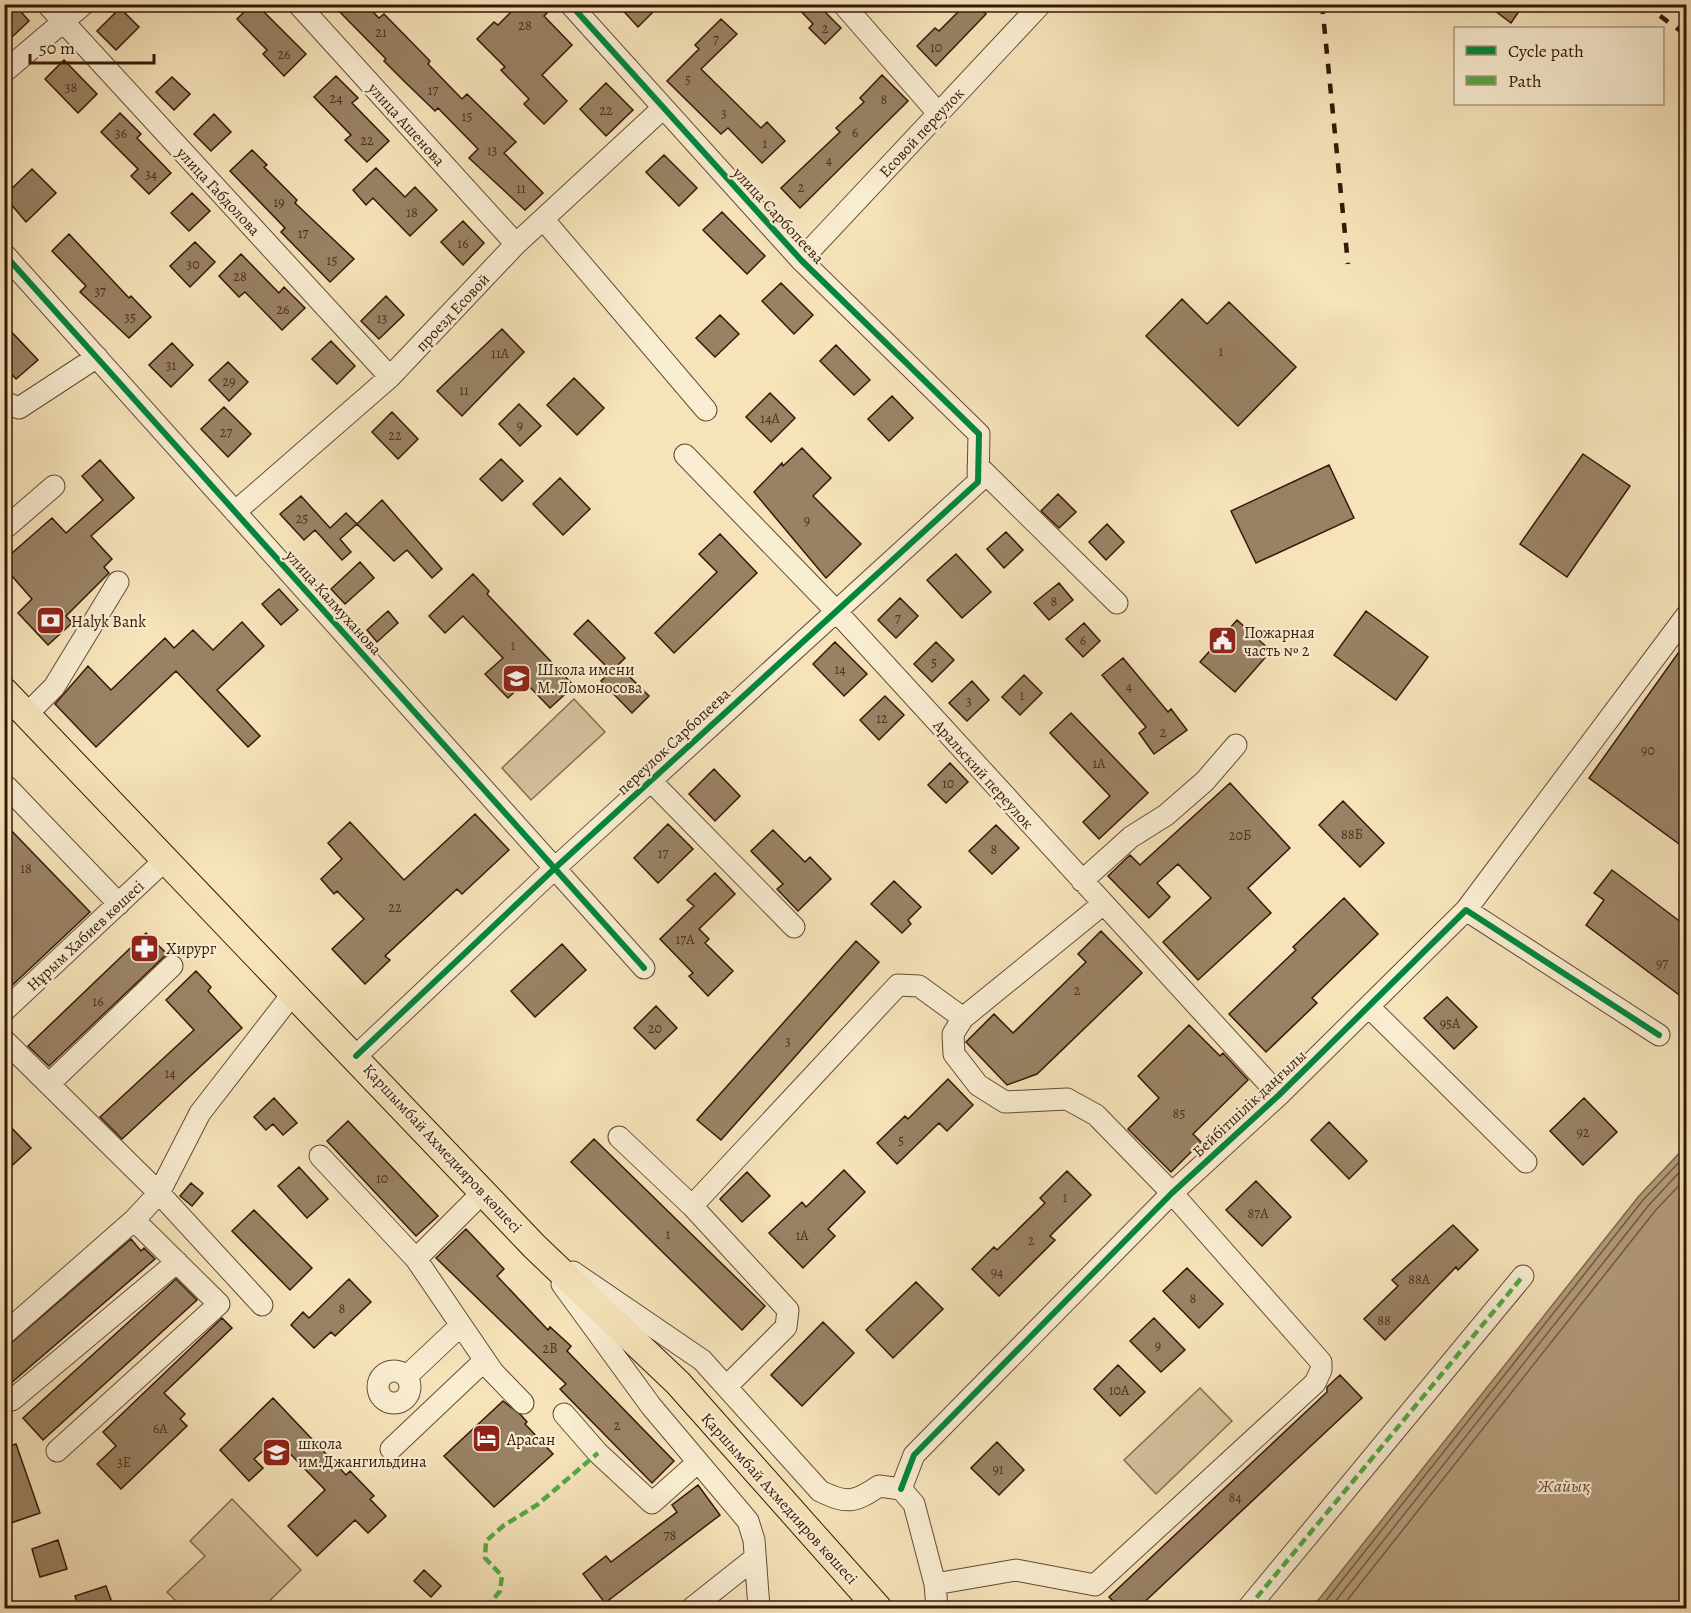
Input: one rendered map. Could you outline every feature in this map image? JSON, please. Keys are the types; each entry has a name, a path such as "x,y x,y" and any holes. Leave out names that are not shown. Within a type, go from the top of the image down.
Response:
{"main road":[{"name":"Қаршымбай Ахмедияров көшесі","path":"4,691 356,1056 535,1246 678,1383 878,1608"}],"street":[{"name":"улица Габдолова","path":"47,4 390,377"},
{"path":"4,72 84,4"},
{"name":"улица Ашенова","path":"298,4 516,244"},
{"name":"улица Сарбопеева","path":"570,4 801,260 980,434"},
{"path":"843,4 938,113"},
{"name":"Есовой переулок","path":"801,260 1041,4"},
{"name":"проезд Есовой","path":"235,512 390,377 516,244 663,108"},
{"path":"543,219 706,410"},
{"name":"улица Калмуханова","path":"4,254 644,968"},
{"path":"4,402 19,408 96,357"},
{"name":"переулок Сарбопеева","path":"356,1056 650,780 978,482 980,434"},
{"name":"Аральский переулок","path":"686,455 835,610 1279,1095"},
{"path":"978,466 1117,603"},
{"path":"4,529 54,486"},
{"path":"27,714 54,687 118,582"},
{"name":"Бейбітшілік даңғылы","path":"901,1489 914,1455 1172,1193 1279,1095 1466,910 1686,616"},
{"path":"1082,881 1131,837 1166,815 1205,781 1236,745"},
{"path":"650,780 794,927"},
{"path":"7,787 119,904"},
{"name":"Нұрым Хабиев көшесі","path":"4,1011 166,859"},
{"path":"936,1584 1016,1570 1095,1585 1315,1383 1322,1370 1321,1362 1172,1193 1096,1115 1067,1099 1005,1102 978,1085 954,1054 953,1034 963,1018 1103,904"},
{"path":"1466,910 1659,1035"},
{"path":"49,1084 172,966"},
{"path":"692,1206 898,984 920,986 963,1018"},
{"path":"4,1334 134,1220 159,1193 200,1113 294,992"},
{"path":"1369,1007 1526,1162"},
{"path":"4,1040 159,1193 262,1305"},
{"path":"619,1137 692,1206 788,1310 786,1327 727,1386"},
{"path":"320,1156 416,1259 484,1360 523,1403"},
{"path":"416,1259 483,1191"},
{"path":"57,1451 219,1304 134,1220"},
{"path":"535,1246 678,1341 702,1360 820,1491 842,1501 860,1499 879,1486 901,1489 915,1504 936,1584 937,1608"},
{"path":"535,1246 632,1381 748,1521 754,1540 759,1608"},
{"path":"12,1400 177,1262"},
{"path":"1248,1608 1523,1276"},
{"path":"407,1376 461,1325"},
{"path":"391,1449 484,1360"},
{"path":"564,1414 598,1453 652,1503 698,1462"},
{"path":"692,1608 755,1558"}],"shaded area":[{"path":"574,699 605,732 531,800 502,768"},
{"path":"1200,1388 1232,1421 1156,1494 1124,1460"},
{"path":"232,1499 301,1570 262,1608 183,1608 167,1592 205,1556 190,1541"}],"water":[{"name":"Жайық","path":"1686,1146 1686,1604 1682,1608 1312,1608 1639,1196"}],"building":[{"path":"4,4 14,4 29,21 12,37 4,29"},
{"path":"252,4 256,4 306,54 284,76 263,54 267,50 237,19"},
{"path":"332,4 365,4 379,18 384,14 430,61 428,64 462,99 467,94 516,142 504,153 543,193 525,210 469,158 478,149 438,108 435,111 407,84"},
{"path":"519,4 538,4 547,13 544,16 572,45 542,75 567,101 544,124 524,104 529,99 501,70 505,67 477,39 494,22 498,25"},
{"path":"617,4 661,4 638,27"},
{"path":"794,4 817,4 841,28 825,44 809,28 813,24"},
{"path":"966,4 976,4 986,14 936,66 917,46 935,28 939,31"},
{"path":"1486,4 1524,4 1511,23"},
{"path":"120,8 139,27 116,50 97,31"},
{"path":"721,19 737,34 701,69 761,128 767,122 785,141 762,163 728,128 721,134 667,81 699,49 695,45"},
{"path":"64,60 97,94 78,113 45,79"},
{"path":"882,75 908,101 800,208 781,188 840,132 836,128 864,102 860,98"},
{"path":"336,76 358,98 352,103 389,141 367,162 345,140 351,135 314,97"},
{"path":"172,77 190,94 174,110 156,92"},
{"path":"606,83 633,110 606,136 580,109"},
{"path":"120,113 141,134 137,138 171,173 149,194 131,176 138,169 101,132"},
{"path":"214,114 231,132 211,151 194,134"},
{"path":"252,150 267,165 264,167 297,200 295,203 354,259 330,282 281,232 285,228 230,171"},
{"path":"664,155 697,188 679,206 646,172"},
{"path":"376,168 405,197 415,187 437,210 410,236 373,198 366,205 353,190"},
{"path":"32,169 56,193 26,222 4,196"},
{"path":"192,193 210,211 189,231 171,213"},
{"path":"722,212 765,256 747,274 703,230"},
{"path":"463,221 484,243 463,265 441,242"},
{"path":"69,234 129,298 131,296 151,317 129,338 80,292 86,286 52,251"},
{"path":"195,242 215,262 190,287 170,266"},
{"path":"241,254 279,293 284,287 305,308 282,330 245,292 239,297 219,276"},
{"path":"781,283 813,315 794,334 762,301"},
{"path":"386,296 404,315 379,339 361,321"},
{"path":"1182,299 1207,324 1229,302 1296,367 1238,426 1146,336"},
{"path":"720,315 739,334 715,357 696,338"},
{"path":"4,324 38,360 16,379 4,366"},
{"path":"502,329 524,352 462,416 437,391"},
{"path":"331,341 355,366 337,384 312,359"},
{"path":"172,343 193,365 171,387 149,365"},
{"path":"836,345 870,380 854,395 820,361"},
{"path":"228,362 248,382 229,401 209,380"},
{"path":"574,378 604,408 577,435 547,405"},
{"path":"770,393 795,418 771,442 746,417"},
{"path":"892,396 913,418 889,441 868,419"},
{"path":"519,404 541,426 520,446 499,424"},
{"path":"224,407 251,434 228,457 201,429"},
{"path":"392,412 418,439 398,459 372,432"},
{"path":"802,448 831,478 813,496 861,544 826,578 754,492 782,463 783,466"},
{"path":"1583,454 1630,486 1567,577 1520,544"},
{"path":"501,459 523,481 502,501 480,479"},
{"path":"100,460 134,498 91,536 112,559 104,567 109,573 66,616 72,623 48,645 18,613 32,599 4,567 4,560 52,518 66,533 103,500 82,476"},
{"path":"1329,465 1354,518 1256,563 1231,511"},
{"path":"560,478 590,509 563,535 533,504"},
{"path":"1058,494 1076,512 1059,528 1041,511"},
{"path":"301,496 330,528 346,513 357,524 340,539 351,552 342,560 315,530 304,540 280,514"},
{"path":"382,500 442,569 432,578 407,550 394,561 357,524"},
{"path":"1107,524 1124,542 1106,560 1089,542"},
{"path":"1006,532 1023,550 1004,568 987,549"},
{"path":"720,534 757,573 674,653 655,633 717,572 699,554"},
{"path":"956,554 991,592 962,618 927,580"},
{"path":"360,562 374,578 345,604 331,589"},
{"path":"473,574 489,591 487,594 574,686 550,708 525,682 508,698 485,674 503,658 463,616 445,633 429,616"},
{"path":"1059,583 1073,600 1049,620 1034,603"},
{"path":"279,589 298,610 281,625 262,604"},
{"path":"900,598 918,616 896,638 878,620"},
{"path":"388,611 398,623 377,642 367,630"},
{"path":"1366,611 1428,657 1396,700 1334,655"},
{"path":"588,620 625,658 618,665 649,696 632,713 601,681 611,671 574,634"},
{"path":"1237,620 1271,651 1235,692 1200,662"},
{"path":"242,622 264,646 217,690 260,736 248,747 176,671 96,747 55,704 88,666 111,690 165,638 174,648 193,630 213,650"},
{"path":"1084,623 1100,641 1083,657 1066,639"},
{"path":"835,642 867,674 844,696 813,664"},
{"path":"936,642 954,660 932,682 914,664"},
{"path":"1686,642 1686,849 1589,778"},
{"path":"1123,658 1168,712 1171,709 1187,730 1154,754 1139,733 1146,727 1102,675"},
{"path":"1024,675 1042,693 1020,715 1002,697"},
{"path":"972,681 989,700 967,721 949,703"},
{"path":"885,696 904,715 879,740 860,720"},
{"path":"1071,713 1148,793 1099,839 1083,822 1110,796 1050,733"},
{"path":"950,763 968,782 946,803 928,785"},
{"path":"714,769 740,796 715,821 689,794"},
{"path":"1230,783 1290,848 1248,888 1271,913 1198,980 1163,942 1211,898 1178,864 1157,883 1170,897 1149,918 1108,876 1130,855 1140,865"},
{"path":"1343,801 1384,843 1360,867 1319,825"},
{"path":"475,814 509,850 462,894 457,889 385,956 390,960 365,984 332,949 364,919 337,891 334,894 321,879 342,859 328,843 350,822 404,880"},
{"path":"4,823 90,912 4,993"},
{"path":"668,824 693,849 658,883 634,858"},
{"path":"996,825 1019,848 992,874 969,851"},
{"path":"773,830 805,862 810,857 831,879 798,911 777,889 783,884 751,851"},
{"path":"1612,870 1686,926 1686,1000 1586,925 1604,900 1594,893"},
{"path":"715,873 735,894 699,929 709,939 705,943 733,971 708,996 689,976 693,973 660,939 694,906 687,900"},
{"path":"894,881 921,907 908,920 911,924 902,933 871,904"},
{"path":"1344,898 1378,934 1312,998 1317,1003 1266,1052 1229,1014 1296,950 1293,947"},
{"path":"1101,931 1142,973 1037,1074 1007,1085 966,1042 994,1014 1013,1033 1086,962 1078,954"},
{"path":"146,933 167,954 49,1066 28,1046"},
{"path":"856,941 879,962 721,1140 697,1120"},
{"path":"562,944 586,970 535,1017 511,991"},
{"path":"196,971 211,987 208,991 242,1028 122,1139 100,1117 194,1030 166,1000"},
{"path":"1447,997 1477,1027 1454,1049 1424,1018"},
{"path":"656,1006 677,1028 655,1049 634,1028"},
{"path":"1189,1025 1220,1056 1223,1053 1248,1080 1193,1134 1201,1142 1171,1172 1128,1129 1159,1098 1138,1076"},
{"path":"948,1079 973,1105 947,1131 939,1123 897,1164 877,1143 905,1116 908,1119"},
{"path":"274,1098 297,1123 283,1135 273,1124 266,1130 254,1117"},
{"path":"1584,1098 1617,1132 1583,1165 1550,1131"},
{"path":"4,1120 31,1148 4,1173"},
{"path":"348,1121 438,1216 416,1236 327,1141"},
{"path":"1329,1122 1367,1161 1349,1179 1311,1140"},
{"path":"594,1139 765,1306 742,1330 571,1162"},
{"path":"299,1167 328,1199 307,1218 278,1186"},
{"path":"844,1170 865,1192 828,1229 835,1236 803,1268 769,1233 802,1202 806,1207"},
{"path":"1067,1171 1091,1195 1050,1236 1055,1240 999,1296 972,1269 994,1247 997,1250 1045,1203 1040,1198"},
{"path":"747,1172 770,1196 742,1222 720,1199"},
{"path":"1256,1181 1291,1217 1262,1246 1226,1210"},
{"path":"191,1183 203,1193 192,1206 180,1196"},
{"path":"254,1210 312,1268 290,1290 232,1231"},
{"path":"1453,1225 1478,1250 1458,1270 1456,1267 1385,1340 1364,1319 1398,1286 1392,1280"},
{"path":"466,1229 504,1269 497,1276 548,1330 550,1327 571,1346 567,1351 674,1461 652,1483 560,1389 566,1384 436,1258"},
{"path":"131,1239 141,1251 144,1248 155,1259 4,1389 4,1349"},
{"path":"1187,1268 1223,1304 1199,1328 1163,1291"},
{"path":"176,1279 197,1300 43,1440 23,1418"},
{"path":"349,1279 371,1302 335,1336 331,1332 314,1348 291,1325 303,1312 309,1318"},
{"path":"916,1282 943,1309 893,1358 866,1330"},
{"path":"222,1318 232,1328 164,1393 185,1414 180,1419 187,1426 121,1489 97,1464 116,1446 103,1432"},
{"path":"1154,1318 1185,1350 1161,1372 1130,1341"},
{"path":"823,1322 854,1353 802,1406 771,1375"},
{"path":"1118,1365 1145,1392 1120,1416 1094,1389"},
{"path":"1340,1375 1362,1398 1138,1608 1120,1608 1109,1597 1327,1392 1327,1387"},
{"path":"273,1398 346,1475 350,1471 374,1496 370,1499 386,1516 368,1533 355,1520 317,1556 288,1526 325,1490 276,1439 254,1459 263,1468 249,1481 220,1450"},
{"path":"503,1401 521,1415 527,1422 525,1424 553,1454 494,1507 444,1456"},
{"path":"997,1442 1024,1470 999,1495 971,1468"},
{"path":"16,1444 40,1513 11,1523 4,1505 4,1491 9,1489 4,1477 4,1448"},
{"path":"698,1485 720,1515 605,1603 583,1574 606,1556 611,1562 677,1512 672,1505"},
{"path":"58,1540 67,1569 40,1577 32,1549"},
{"path":"424,1570 441,1586 431,1597 414,1581"},
{"path":"106,1586 114,1608 79,1608 75,1596"}],"railway":[{"path":"1322,4 1348,264"},
{"path":"1644,4 1686,35"}],"marked path":[{"path":"1248,1608 1523,1276"},
{"path":"486,1608 500,1591 502,1576 485,1558 486,1541 503,1526 537,1505 598,1453"}],"cycle path":[{"path":"356,1056 554,869 978,482 979,434 801,260 570,4"},
{"path":"4,254 644,968"},
{"path":"901,1489 914,1455 1172,1193 1279,1095 1466,910 1659,1035"}],"place":[{"name":"Halyk Bank","path":"50,621"},
{"name":"Пожарная часть № 2","path":"1223,641"},
{"name":"Школа имени М. Ломоносова","path":"516,678"},
{"name":"Хирург","path":"145,948"},
{"name":"Арасан","path":"486,1439"},
{"name":"школа им.Джангильдина","path":"277,1452"}]}
